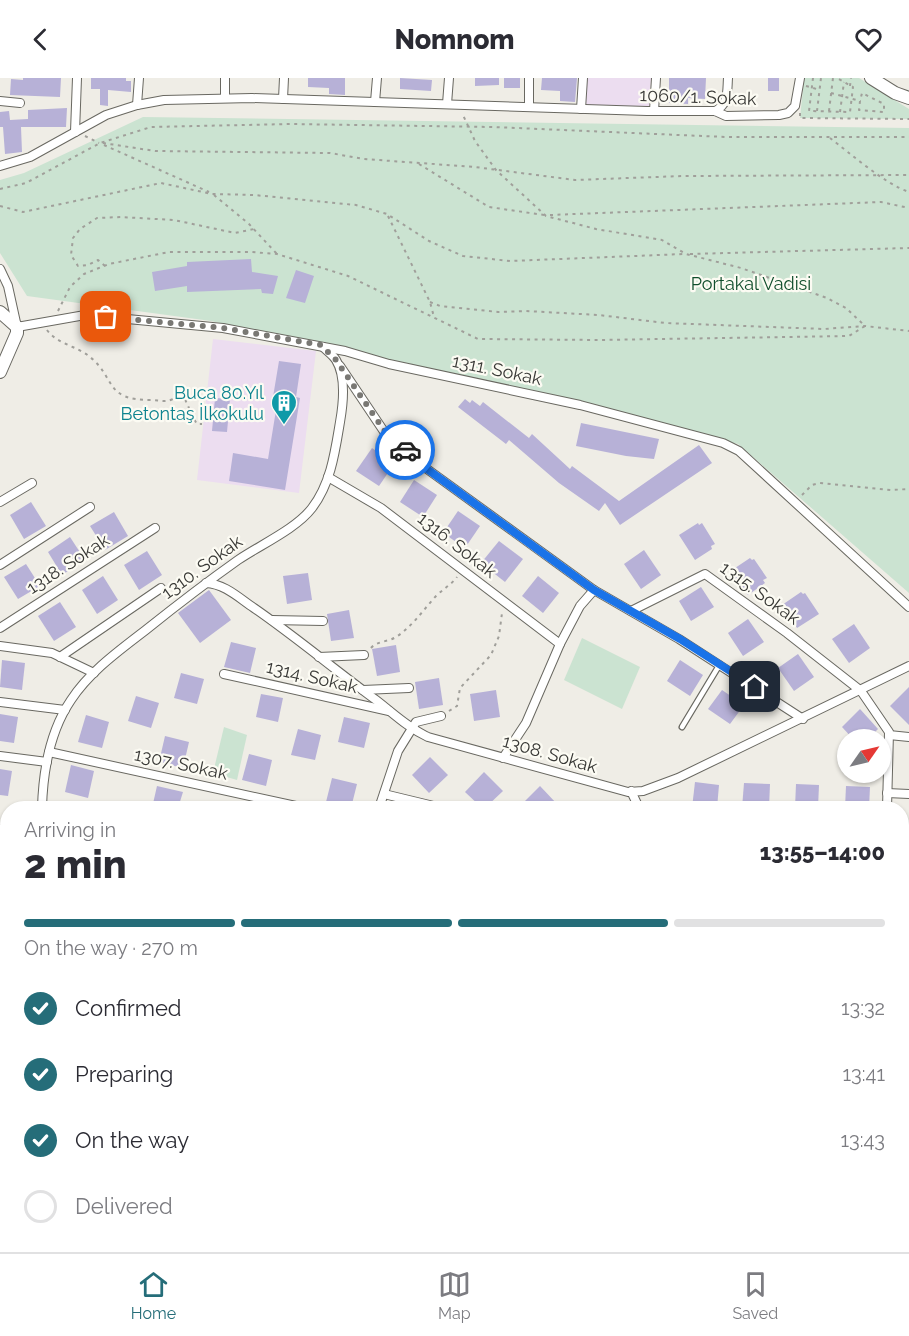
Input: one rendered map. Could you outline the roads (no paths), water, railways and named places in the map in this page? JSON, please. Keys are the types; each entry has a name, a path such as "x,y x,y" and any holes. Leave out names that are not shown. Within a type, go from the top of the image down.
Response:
{"street":[{"path":"75,132 77,78"},
{"path":"137,105 139,78"},
{"path":"225,78 225,98"},
{"path":"283,99 284,78"},
{"path":"375,102 377,78"},
{"path":"447,104 449,78"},
{"path":"529,78 529,106"},
{"path":"581,109 583,78"},
{"path":"654,111 656,78"},
{"path":"715,111 726,102 728,78"},
{"path":"871,78 895,93 909,98"},
{"name":"1060/1. Sokak","path":"0,166 30,157 105,115 137,105 164,100 283,99 715,111 726,116 779,115 788,113 795,106 802,82"},
{"path":"0,101 20,103"},
{"path":"0,269 8,286 17,327 17,333 0,372"},
{"path":"0,312 17,327"},
{"name":"1311. Sokak","path":"17,327 85,315 212,326 321,345 388,364 580,405 723,443 739,451 909,607"},
{"path":"321,345 336,360 386,433 427,469 594,590 680,639 803,719"},
{"name":"1310. Sokak","path":"43,801 49,752 65,710 94,673 107,660 206,583 304,518 313,507 328,477 343,406 343,389 336,360"},
{"name":"1316. Sokak","path":"328,477 381,508 560,645"},
{"path":"0,502 32,483"},
{"path":"0,565 90,507"},
{"name":"1318. Sokak","path":"0,628 155,528"},
{"name":"1315. Sokak","path":"631,611 705,574 787,633 861,691"},
{"name":"1308. Sokak","path":"206,583 225,588 271,620 411,729 428,737 608,787 631,791 643,791 678,778 909,666"},
{"path":"60,657 161,588"},
{"path":"503,758 526,723 560,645 580,606 594,590"},
{"path":"271,620 323,621"},
{"path":"0,646 52,653 94,673"},
{"path":"318,657 364,655"},
{"name":"1314. Sokak","path":"224,674 392,712"},
{"path":"363,690 409,688"},
{"path":"861,691 888,729"},
{"path":"0,702 65,710"},
{"path":"382,801 398,751 411,729 416,722 441,716"},
{"path":"891,735 909,737"},
{"name":"1307. Sokak","path":"49,752 273,801"},
{"path":"0,756 47,762"},
{"path":"887,783 887,801"},
{"path":"631,791 636,801"},
{"path":"887,793 909,794"},
{"path":"384,794 413,801"}],"lane":[{"path":"682,727 720,664"}],"place":[{"name":"Buca 80.Yıl Betontaş İlkokulu","path":"284,426"}],"park label":[{"name":"Portakal Vadisi","path":"751,284"}]}
